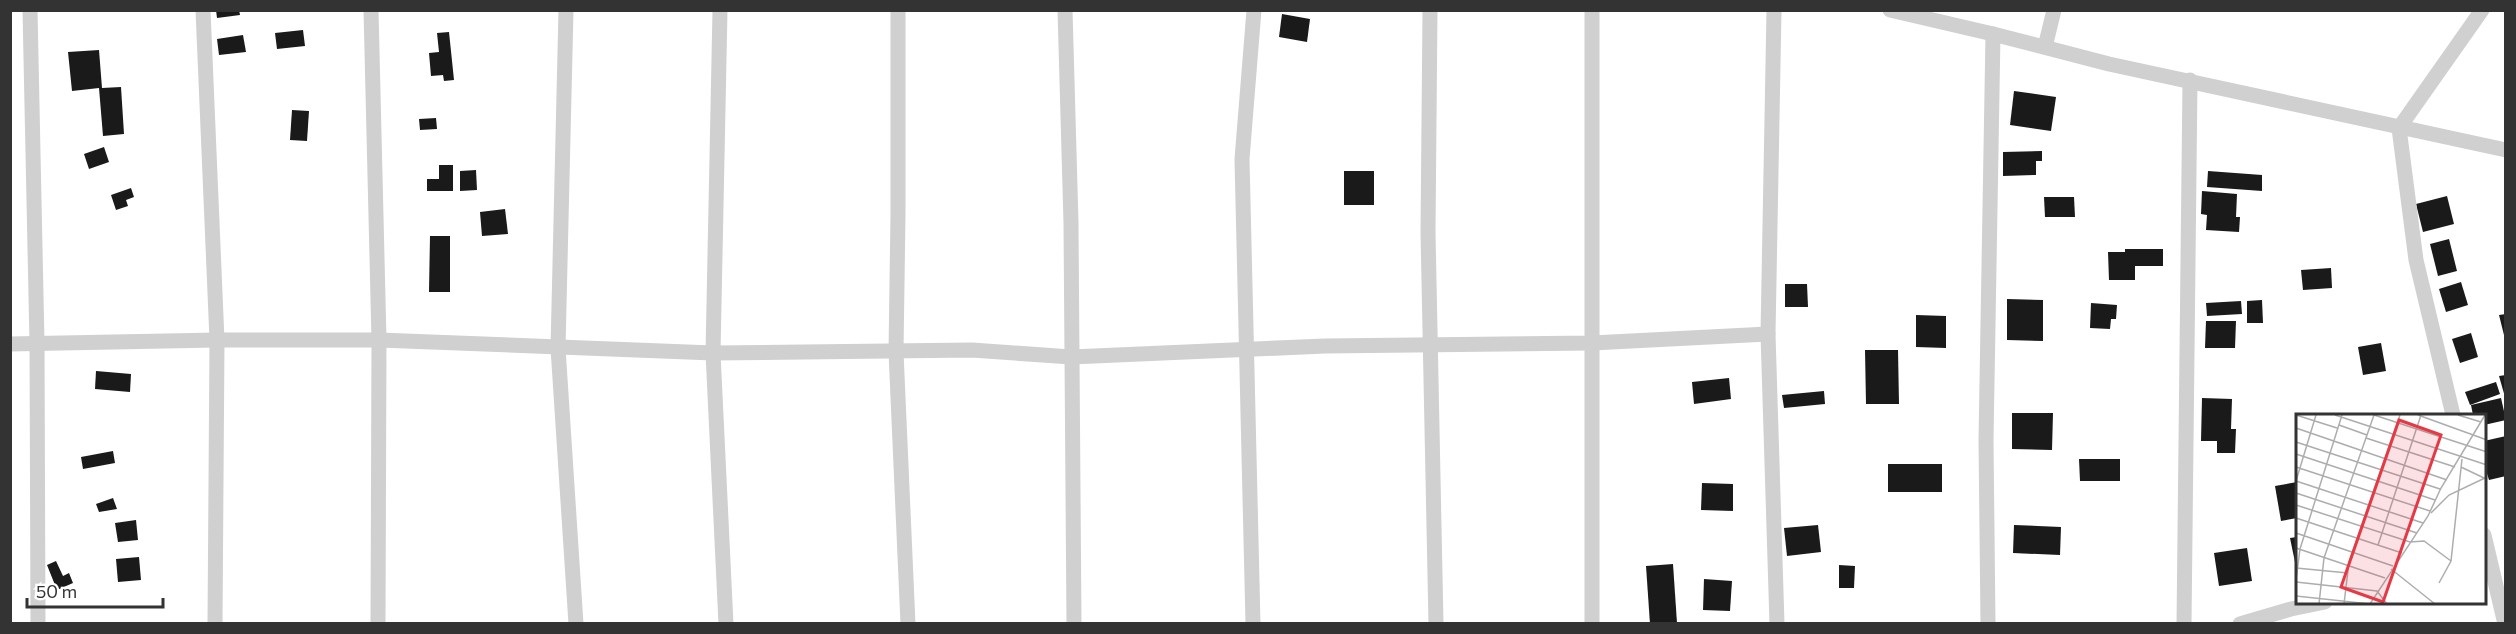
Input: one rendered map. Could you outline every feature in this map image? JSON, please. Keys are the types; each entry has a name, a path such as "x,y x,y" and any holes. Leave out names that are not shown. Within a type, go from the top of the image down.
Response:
{"street":[{"path":"30,10 37,343 38,624"},
{"path":"203,10 217,340 214,624"},
{"path":"371,10 379,340 378,624"},
{"path":"566,10 558,348 576,624"},
{"path":"720,10 713,353 726,624"},
{"path":"898,10 896,352 908,624"},
{"path":"1065,10 1071,223 1074,624"},
{"path":"1253,624 1247,349 1242,251 1242,159 1254,10"},
{"path":"1430,10 1428,232 1436,624"},
{"path":"1592,10 1592,624"},
{"path":"1774,10 1768,334 1777,624"},
{"path":"1890,10 1993,33 2109,64 2190,80 2399,129 2505,150"},
{"path":"2045,47 2054,10"},
{"path":"2453,414 2416,260 2399,129 2482,10"},
{"path":"1988,624 1986,440 1993,33"},
{"path":"2184,624 2190,80"},
{"path":"10,344 379,340 713,353 972,350 1071,357 1325,346 1592,343 1768,334"},
{"path":"2486,541 2495,570 2505,624"},
{"path":"2240,624 2292,616 2322,604"}],"building":[{"path":"216,10 239,10 240,15 217,18"},
{"path":"1282,14 1310,19 1307,42 1279,37"},
{"path":"303,30 305,46 277,49 275,33"},
{"path":"449,32 454,80 444,81 443,75 431,76 429,53 439,52 437,33"},
{"path":"243,35 246,52 219,55 217,39"},
{"path":"99,50 102,88 121,87 124,134 103,136 99,88 72,91 68,52"},
{"path":"2014,91 2056,97 2051,131 2010,125"},
{"path":"292,110 309,111 307,141 290,140"},
{"path":"436,118 437,129 420,130 419,119"},
{"path":"104,147 109,162 89,169 84,154"},
{"path":"2042,151 2042,161 2036,161 2036,175 2003,176 2003,152"},
{"path":"439,165 453,165 453,191 427,191 427,179 439,179"},
{"path":"476,170 477,190 460,191 460,171"},
{"path":"1344,171 1374,171 1374,205 1344,205"},
{"path":"2208,171 2262,175 2262,191 2207,187"},
{"path":"131,188 134,197 126,200 128,206 116,210 111,195"},
{"path":"2202,191 2237,194 2236,217 2240,217 2239,232 2206,230 2207,215 2201,214"},
{"path":"2447,196 2454,224 2423,232 2416,204"},
{"path":"2044,197 2074,197 2075,217 2045,217"},
{"path":"505,209 508,234 482,236 480,212"},
{"path":"430,236 450,236 450,292 429,292"},
{"path":"2449,239 2457,271 2438,276 2430,244"},
{"path":"2125,249 2163,249 2163,266 2135,266 2135,280 2109,280 2108,252 2125,252"},
{"path":"2331,268 2332,288 2303,290 2301,270"},
{"path":"2461,282 2468,305 2446,312 2439,289"},
{"path":"1785,284 1807,284 1808,307 1785,307"},
{"path":"2007,299 2043,300 2043,341 2007,340"},
{"path":"2262,300 2263,323 2247,323 2247,301"},
{"path":"2241,301 2242,314 2207,316 2206,303"},
{"path":"2091,303 2117,305 2116,319 2111,319 2110,329 2090,328"},
{"path":"2506,314 2506,339 2505,339 2499,315"},
{"path":"1916,315 1946,316 1946,348 1916,347"},
{"path":"2206,321 2236,321 2235,348 2205,348"},
{"path":"2471,333 2478,357 2460,363 2452,339"},
{"path":"2381,343 2386,371 2363,375 2358,347"},
{"path":"1865,350 1898,350 1899,404 1866,404"},
{"path":"96,371 131,374 130,392 95,389"},
{"path":"2506,375 2506,397 2505,397 2499,376"},
{"path":"1729,378 1731,399 1694,404 1692,382"},
{"path":"2496,382 2500,394 2470,405 2465,392"},
{"path":"1824,391 1825,404 1784,408 1782,395"},
{"path":"2202,398 2232,399 2231,429 2236,429 2235,453 2217,453 2217,441 2201,441"},
{"path":"2501,398 2506,420 2486,425 2486,414 2473,414 2471,405"},
{"path":"2012,413 2053,413 2052,450 2012,449"},
{"path":"2506,436 2506,476 2489,480 2486,470 2486,441"},
{"path":"113,451 115,463 83,469 81,457"},
{"path":"2079,459 2120,459 2120,481 2080,481"},
{"path":"1888,464 1942,464 1942,492 1888,492"},
{"path":"2296,482 2296,518 2281,521 2275,486"},
{"path":"1702,483 1733,484 1733,511 1701,510"},
{"path":"113,498 117,509 99,512 96,504"},
{"path":"136,520 138,540 118,542 115,523"},
{"path":"1818,525 1821,552 1787,556 1784,528"},
{"path":"2014,525 2061,527 2060,555 2013,553"},
{"path":"2296,537 2296,567 2290,538"},
{"path":"2247,548 2252,581 2219,586 2214,553"},
{"path":"139,557 141,580 118,582 116,559"},
{"path":"56,561 63,576 69,573 73,583 57,590 47,565"},
{"path":"1673,564 1677,623 1650,624 1646,566"},
{"path":"1839,565 1855,566 1854,588 1839,588"},
{"path":"1704,579 1732,581 1730,611 1703,610"}]}
